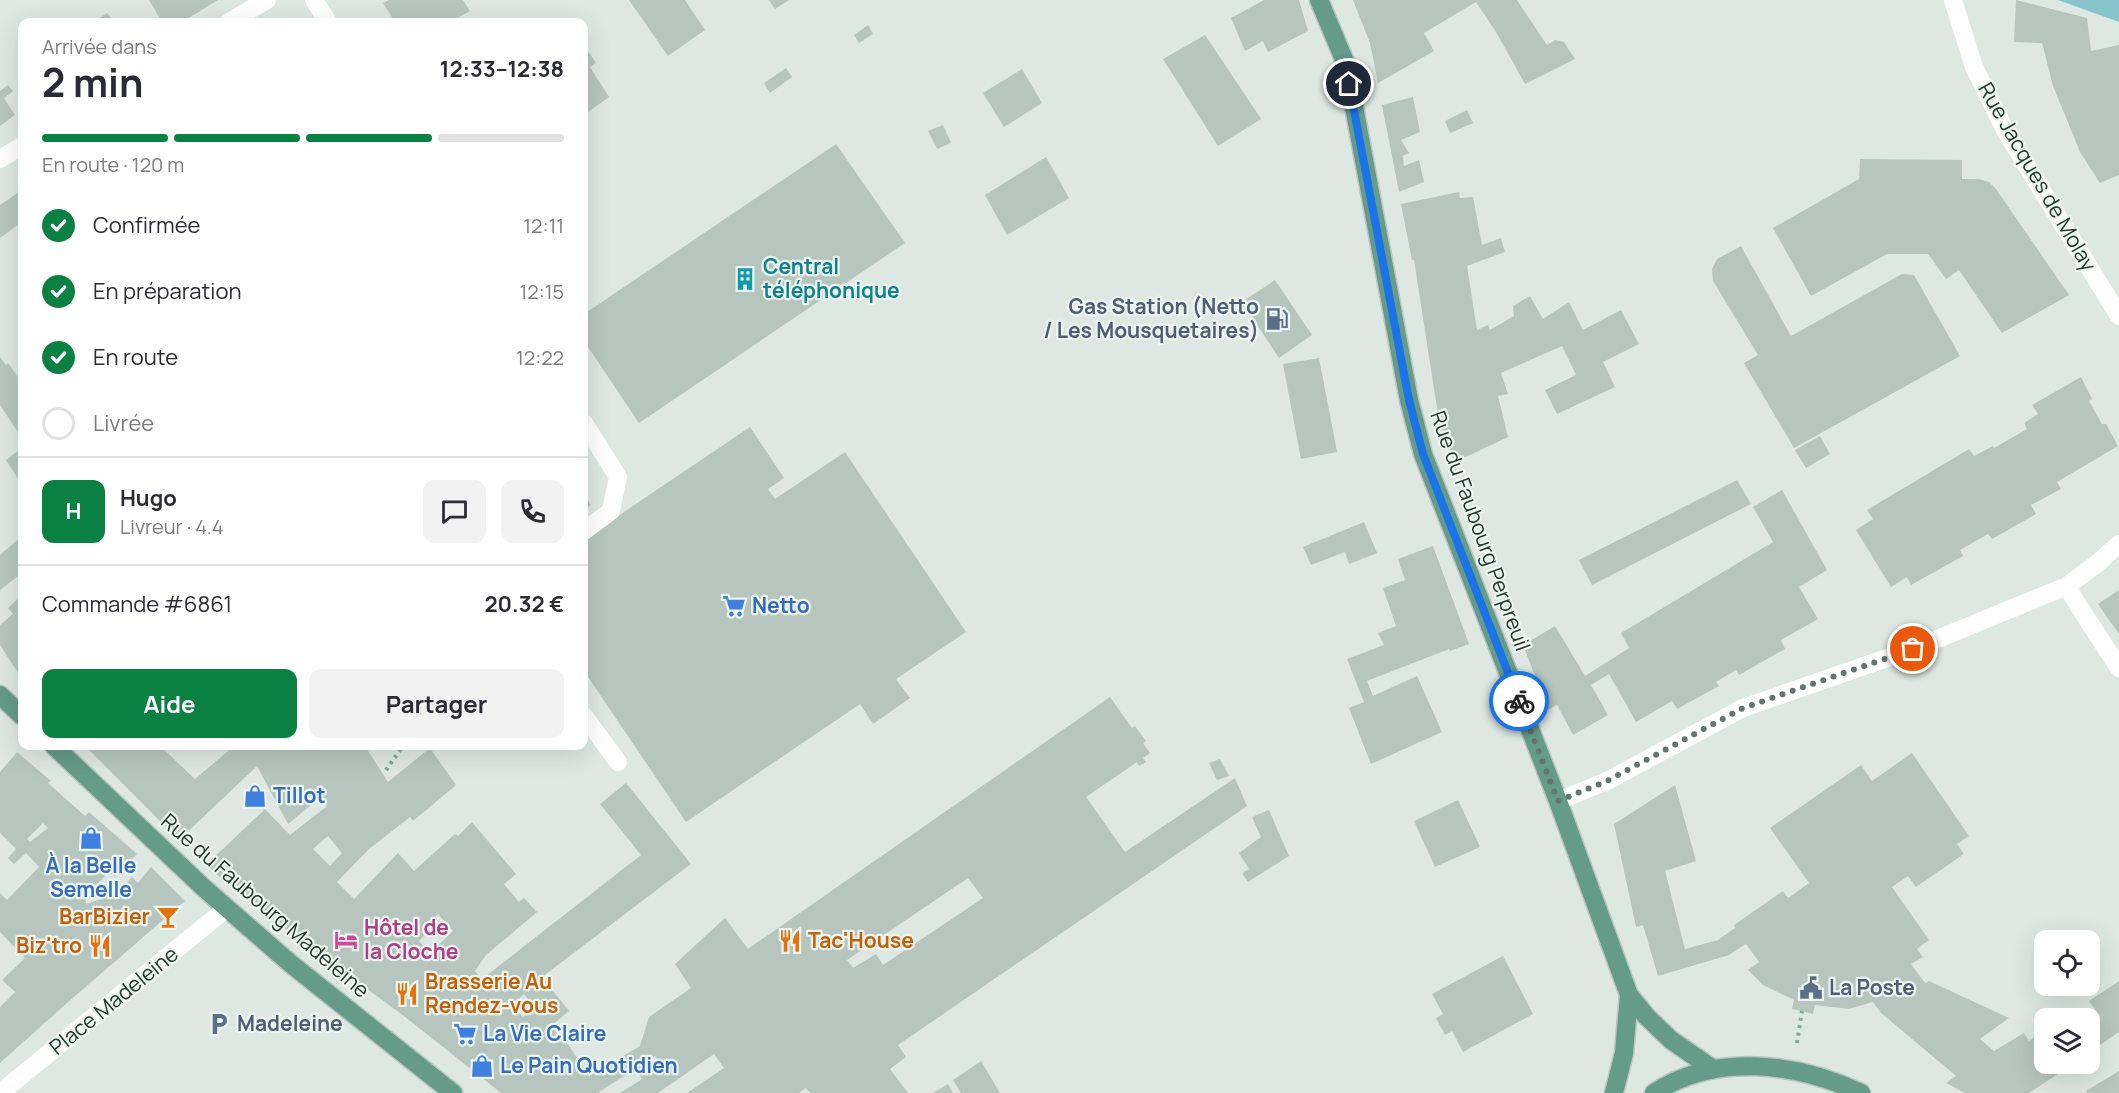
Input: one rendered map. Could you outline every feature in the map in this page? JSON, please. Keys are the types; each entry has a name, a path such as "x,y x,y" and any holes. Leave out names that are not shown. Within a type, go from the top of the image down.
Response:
{"main road":[{"name":"Rue du Faubourg Perpreuil","path":"1319,0 1346,64 1409,400 1423,454 1558,801 1629,995 1647,1017 1671,1040 1713,1069"},
{"path":"0,695 18,712"},
{"name":"Rue du Faubourg Madeleine","path":"58,750 227,908 291,964 453,1093"},
{"name":"Rue du Faubourg Perpreuil","path":"1614,1093 1624,1053 1629,995"},
{"path":"1654,1093 1670,1083 1713,1069 1754,1065 1791,1070 1839,1083 1861,1093"}],"street":[{"path":"236,18 267,0"},
{"path":"314,0 325,18"},
{"name":"Rue Jacques de Molay","path":"1953,0 1974,67 2006,132 2119,316"},
{"path":"0,159 18,148"},
{"path":"588,429 618,477 611,511 588,528"},
{"path":"1558,801 1607,781 1743,708 1913,649 2067,586 2119,544"},
{"path":"2067,586 2119,668"},
{"path":"588,721 618,762"},
{"name":"Place Madeleine","path":"0,1093 227,908"}],"path":[{"path":"386,770 400,750"}],"water":[{"path":"2058,0 2119,0 2119,22"}],"building":[{"path":"149,0 218,0 189,18 160,18"},
{"path":"389,0 463,0 470,11 457,18 392,18 383,3"},
{"path":"629,0 685,0 705,30 668,56"},
{"path":"769,0 789,0 775,9"},
{"path":"1264,0 1299,0 1308,31 1268,52 1263,41 1245,51 1231,18"},
{"path":"1353,0 1517,0 1547,45 1555,40 1564,42 1575,59 1525,84 1476,2 1424,33 1434,51 1378,83 1370,43"},
{"path":"2016,0 2087,18 2091,51 2119,45 2119,175 2100,183 2080,152 2053,86 2042,43 2014,42"},
{"path":"107,13 111,18 100,18"},
{"path":"868,25 873,34 859,43 854,35"},
{"path":"1205,35 1261,119 1218,146 1163,59"},
{"path":"588,51 596,63 590,67 609,97 588,112"},
{"path":"786,68 792,77 770,93 764,83"},
{"path":"1022,69 1042,103 1004,127 983,93"},
{"path":"8,85 13,91 4,98 15,115 0,126 0,91"},
{"path":"1413,97 1420,132 1401,140 1409,153 1403,156 1404,166 1419,160 1424,182 1399,192 1382,105"},
{"path":"1467,110 1473,123 1450,133 1445,121"},
{"path":"943,125 951,143 937,149 928,131"},
{"name":"Central téléphonique","path":"836,144 905,243 639,423 588,347 588,311"},
{"path":"1046,157 1069,198 1007,235 985,195"},
{"path":"1860,159 1962,160 1962,179 1989,182 1996,189 2069,295 2002,333 1959,270 1946,279 1928,254 1887,254 1811,296 1773,228 1859,179"},
{"path":"1459,192 1460,198 1473,197 1482,245 1501,238 1505,252 1467,266 1477,330 1488,325 1490,330 1514,316 1513,306 1530,296 1543,319 1569,302 1583,330 1621,310 1639,344 1603,362 1615,387 1557,414 1545,390 1576,375 1562,346 1501,373 1508,394 1498,396 1508,437 1455,462 1439,421 1414,260 1412,260 1401,204"},
{"path":"18,193 18,225 0,238 0,205"},
{"path":"1741,246 1791,336 1902,274 1914,275 1960,356 1794,448 1744,363 1758,355 1713,281 1712,269 1717,259"},
{"path":"1275,280 1312,335 1279,358 1242,302"},
{"path":"0,357 6,365 8,363 18,377 18,432 0,405"},
{"path":"1319,358 1337,452 1301,459 1283,364"},
{"path":"2081,377 2092,399 2089,401 2102,424 2106,424 2118,446 2057,482 2061,489 2031,505 2036,514 1992,539 1988,534 1960,550 1963,556 1911,585 1907,577 1891,587 1856,530 1873,519 1867,510 1969,449 1974,456 1993,446 1994,448 2027,429 2024,423 2038,414 2032,405"},
{"path":"750,427 784,478 768,489 775,499 845,452 966,632 896,679 910,698 873,724 860,704 686,822 588,677 588,536"},
{"path":"1820,436 1830,454 1806,468 1795,450"},
{"path":"18,451 18,479 6,460"},
{"path":"1737,480 1751,504 1592,585 1579,560"},
{"path":"1782,490 1827,570 1799,587 1818,619 1781,640 1785,649 1739,675 1736,670 1716,682 1719,686 1677,709 1672,701 1636,722 1609,674 1591,685 1608,715 1573,735 1557,705 1548,710 1523,645 1555,626 1585,676 1629,648 1621,633 1773,542 1753,507"},
{"path":"1364,522 1377,553 1349,564 1345,552 1311,565 1303,547"},
{"path":"18,539 18,576 0,590 0,555"},
{"path":"1433,546 1469,644 1450,651 1449,649 1367,681 1373,696 1417,676 1442,732 1371,764 1349,708 1364,702 1347,659 1384,645 1378,633 1396,626 1383,588 1405,580 1398,559"},
{"path":"2119,590 2119,634 2098,604"},
{"path":"18,599 18,673 0,645 0,625 13,614 8,608"},
{"path":"1110,697 1132,728 1135,726 1146,741 1143,743 1150,753 1143,758 1146,762 1139,766 1137,762 1086,797 1125,852 1235,778 1247,806 898,1045 906,1057 890,1069 908,1093 810,1093 806,1088 799,1093 687,1093 724,1068 714,1054 658,1093 620,1093 642,1079 635,1069 600,1093 501,1093 404,1016 248,901 206,865 265,809 290,835 327,806 321,797 288,824 257,766 179,840 89,750 164,750 195,779 229,750 368,750 388,782 428,750 431,750 456,785 413,821 410,817 369,849 337,882 354,899 398,853 414,871 455,834 458,836 472,822 516,874 504,884 519,902 524,898 537,912 486,955 475,971 482,979 641,855 600,804 626,783 691,864 542,977 569,1011 551,1026 570,1047 589,1076 640,1046 649,1017 691,988 675,964 725,918 748,949","holes":["328,836 342,853 330,866 313,849","968,878 983,898 883,965 876,954 853,968 847,960","438,914 453,931 430,953 419,941 427,933 423,929","524,994 535,1007 523,1017 512,1005","655,1056 662,1066 653,1073 646,1063"]},
{"path":"17,752 51,781 48,783 85,816 89,812 137,854 115,877 109,872 85,897 86,904 117,894 132,877 138,883 151,867 185,901 0,1063 0,1007 15,992 2,980 25,958 0,932 0,893 7,900 39,867 26,853 14,864 8,858 16,849 0,833 0,772","holes":["43,823 48,828 30,842 27,839"]},
{"path":"1912,753 1969,836 1957,844 1964,854 1916,887 1908,876 1892,887 1929,940 1917,949 1923,957 1911,964 1925,983 1929,981 2009,1018 1980,1039 1994,1051 2024,1033 2029,1041 2034,1038 2034,1074 2058,1074 2029,1093 1965,1093 1946,1083 1956,1076 1881,1013 1873,1002 1849,1009 1815,1005 1813,1014 1792,1009 1794,1000 1763,985 1748,970 1759,962 1746,944 1729,955 1658,976 1643,925 1636,927 1614,824 1675,785 1696,861 1665,871 1685,949 1718,940 1735,928 1734,925 1783,891 1788,898 1809,883 1770,828 1861,765 1872,781"},
{"path":"1220,759 1229,776 1217,780 1209,763"},
{"path":"1458,800 1480,847 1435,867 1414,821"},
{"path":"1269,810 1289,856 1248,882 1242,873 1249,869 1239,853 1261,837 1252,817"},
{"path":"1503,956 1533,1014 1463,1052 1452,1031 1445,1035 1436,1018 1443,1014 1432,994"},
{"path":"2119,981 2119,1032 2100,1045 2100,1008 2094,1008 2089,1001 2100,996 2100,994"},
{"path":"981,1061 1000,1093 961,1093 953,1080"},
{"path":"2119,1071 2119,1093 2087,1093 2086,1091"},
{"path":"948,1084 953,1093 933,1093"}],"way so far":[{"path":"1519,701 1558,801 1607,781 1743,708 1913,649"}],"place":[{"name":"Central téléphonique","path":"745,279"},
{"name":"Gas Station (Netto / Les Mousquetaires)","path":"1277,319"},
{"name":"Netto","path":"734,606"},
{"name":"Tillot","path":"255,796"},
{"name":"À la Belle Semelle","path":"91,838"},
{"name":"BarBizier","path":"168,917"},
{"name":"Hôtel de la Cloche","path":"346,940"},
{"name":"Tac'House","path":"790,941"},
{"name":"Biz'tro","path":"100,946"},
{"name":"La Poste","path":"1811,988"},
{"name":"Brasserie Au Rendez-vous","path":"407,994"},
{"name":"Madeleine","path":"219,1024"},
{"name":"La Vie Claire","path":"465,1034"},
{"name":"Le Pain Quotidien","path":"482,1066"}],"route":[{"path":"1349,84 1409,400 1423,454 1519,701"}]}
